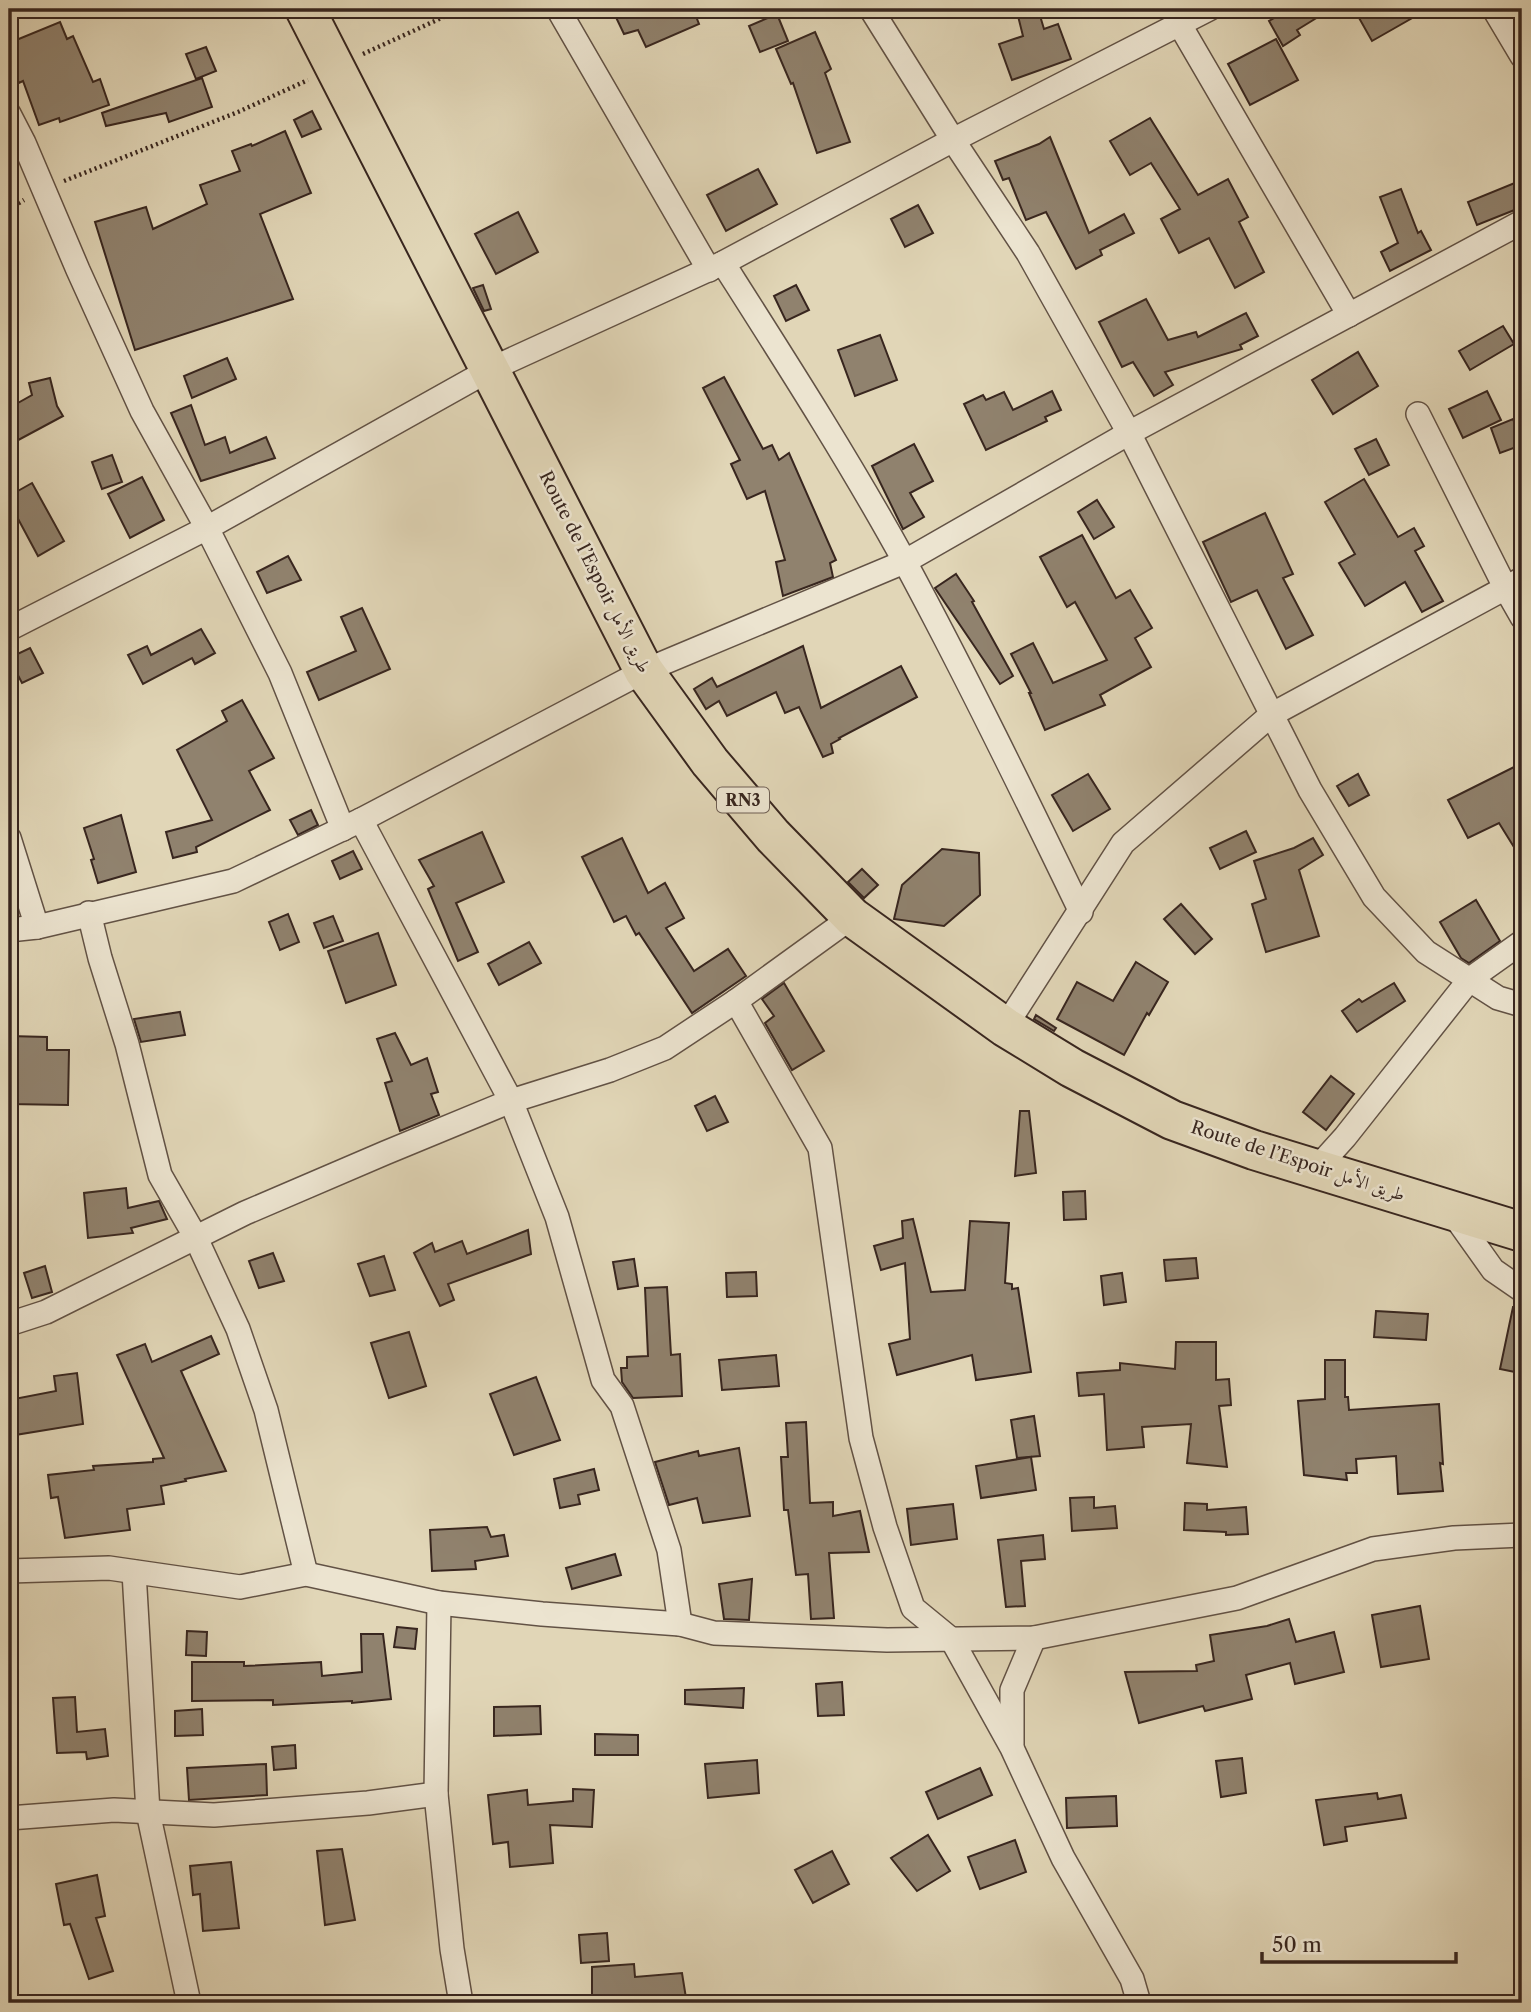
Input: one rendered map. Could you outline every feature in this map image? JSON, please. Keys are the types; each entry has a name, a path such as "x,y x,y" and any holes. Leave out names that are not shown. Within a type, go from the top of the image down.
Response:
{"highway":[{"name":"Route de l’Espoir طريق الأمل","path":"305,9 644,671 710,762 774,836 852,917 1005,1027 1072,1068 1172,1119 1254,1150 1522,1232"}],"street":[{"path":"558,9 716,267 860,485 904,562 999,745 1081,912"},
{"path":"871,9 1028,253 1129,433 1310,790 1374,897 1426,953 1498,998 1522,1005"},
{"path":"9,629 207,528 491,369 716,267 953,140 1209,9"},
{"path":"1494,9 1522,56"},
{"path":"1180,25 1349,315"},
{"path":"9,114 142,411 207,528 281,673 352,824 511,1101 557,1217 603,1380 622,1406 665,1537 680,1624"},
{"path":"9,930 37,927 233,881 352,824 644,671 904,562 1129,433 1522,222"},
{"path":"1418,414 1514,584 1522,617"},
{"path":"1005,1027 1123,844 1271,715 1514,584"},
{"path":"9,838 37,927"},
{"path":"89,913 127,1044 160,1175 195,1237 238,1329 266,1410 306,1574"},
{"path":"9,1324 46,1312 245,1213 511,1101 610,1070 665,1048 736,1001 852,917"},
{"path":"1317,1168 1396,1074 1470,979 1522,942"},
{"path":"736,1001 820,1147 861,1438 885,1527 913,1608 952,1640 1012,1748 1063,1858 1132,1979 1139,2003"},
{"path":"1451,1211 1493,1270 1522,1290"},
{"path":"9,1571 109,1569 240,1587 306,1574 439,1604 680,1624 714,1633 952,1640 1034,1638 1237,1598 1373,1549 1454,1538 1522,1535"},
{"path":"134,1572 148,1812 189,2003"},
{"path":"439,1604 436,1794 452,1949 461,2003"},
{"path":"1012,1748 1012,1690 1034,1638"},
{"path":"9,1818 114,1810 215,1815 368,1803 436,1794"}],"path":[{"path":"9,209 44,188 238,112 461,9"}],"building":[{"path":"612,9 693,9 699,24 646,47 638,30 624,34"},
{"path":"1038,9 1044,29 1058,24 1071,59 1012,80 999,44 1023,36 1017,12"},
{"path":"1290,9 1331,9 1297,30 1300,35 1283,46 1269,21"},
{"path":"1354,9 1428,9 1372,41"},
{"path":"777,14 788,41 760,52 749,26"},
{"path":"60,22 67,39 73,36 93,82 100,79 109,105 60,122 59,118 39,125 23,81 19,83 9,60 9,43"},
{"path":"815,32 831,69 825,73 850,142 817,153 793,83 791,84 776,49"},
{"path":"1276,39 1298,80 1250,105 1228,64"},
{"path":"206,47 216,71 196,79 186,54"},
{"path":"202,78 212,107 169,122 166,113 106,126 102,113"},
{"path":"312,111 321,129 302,137 294,120"},
{"path":"1150,118 1198,195 1228,179 1248,217 1239,222 1264,272 1235,288 1209,238 1179,253 1161,219 1180,209 1151,163 1130,175 1110,141"},
{"path":"285,131 311,193 260,214 293,299 135,350 95,222 146,207 153,229 207,204 200,185 240,171 232,151 251,144 252,146"},
{"path":"1050,137 1089,233 1124,214 1134,233 1100,250 1102,255 1076,269 1046,212 1026,220 1009,178 1003,180 995,161"},
{"path":"758,169 777,204 726,231 707,195"},
{"path":"1522,180 1522,207 1477,225 1468,202"},
{"path":"1401,189 1418,233 1421,231 1431,250 1390,271 1381,252 1398,243 1380,197"},
{"path":"918,205 933,233 905,247 891,219"},
{"path":"518,212 538,252 496,274 475,234"},
{"path":"483,285 491,309 484,311 473,288"},
{"path":"796,285 809,310 786,321 774,296"},
{"path":"1146,299 1168,340 1196,332 1198,337 1246,313 1258,336 1240,345 1242,349 1165,372 1173,385 1154,396 1133,362 1122,367 1099,322"},
{"path":"1503,326 1514,344 1470,370 1459,351"},
{"path":"880,335 897,380 855,396 838,350"},
{"path":"1358,352 1378,386 1333,414 1312,380"},
{"path":"227,358 236,379 192,398 184,376"},
{"path":"724,377 763,449 772,445 779,460 789,453 836,560 830,563 833,577 783,596 776,562 785,560 765,491 747,499 731,464 740,460 703,388"},
{"path":"50,378 57,406 63,416 9,445 9,408 32,395 29,383"},
{"path":"1052,391 1061,410 1045,417 1047,421 986,450 964,404 983,395 986,400 1004,392 1013,410"},
{"path":"1487,391 1501,420 1463,438 1449,409"},
{"path":"191,405 205,445 225,437 230,453 266,437 275,458 201,481 171,413"},
{"path":"1513,419 1522,445 1500,453 1491,428"},
{"path":"1376,439 1389,465 1369,475 1355,449"},
{"path":"914,444 933,481 910,493 924,517 903,529 872,466"},
{"path":"112,455 122,482 102,489 92,462"},
{"path":"142,477 164,520 130,538 108,494"},
{"path":"1364,479 1398,537 1414,528 1424,546 1415,551 1443,601 1422,612 1405,582 1365,606 1339,563 1355,554 1325,502"},
{"path":"32,483 64,541 38,556 9,502 9,496"},
{"path":"1097,500 1114,527 1094,539 1078,512"},
{"path":"1265,513 1293,574 1283,578 1313,635 1286,649 1257,590 1231,602 1203,542"},
{"path":"1082,535 1116,598 1130,590 1152,628 1135,638 1151,667 1100,695 1105,705 1045,730 1031,693 1011,654 1033,643 1053,683 1107,660 1075,602 1067,607 1040,557"},
{"path":"288,556 301,580 267,593 257,572"},
{"path":"956,574 974,601 972,602 1013,676 1000,684 935,588"},
{"path":"362,608 390,669 319,700 307,672 356,651 341,617"},
{"path":"201,629 215,653 195,664 192,658 143,684 128,655 147,646 151,655"},
{"path":"803,646 821,708 901,666 917,697 839,738 831,744 833,753 823,757 799,707 785,713 776,692 727,716 719,701 706,709 694,689 712,678 717,687"},
{"path":"30,648 43,673 22,683 9,658"},
{"path":"242,700 274,758 249,771 270,810 196,847 197,852 173,858 166,832 212,820 177,750 227,721 222,711"},
{"path":"1522,763 1522,860 1499,823 1468,838 1448,800"},
{"path":"1088,774 1110,809 1073,831 1052,795"},
{"path":"1358,774 1369,795 1349,806 1337,786"},
{"path":"311,810 318,825 298,835 290,820"},
{"path":"121,815 136,872 98,883 84,828"},
{"path":"1246,831 1256,852 1220,869 1210,848"},
{"path":"482,832 504,882 456,903 478,952 458,961 428,889 434,886 419,860"},
{"path":"622,838 648,893 665,883 684,918 666,928 694,971 728,949 746,976 692,1013 639,933 636,935 626,916 614,922 582,857"},
{"path":"1313,838 1323,855 1299,870 1319,936 1266,952 1252,904 1266,899 1254,861 1294,848"},
{"path":"942,849 979,853 980,895 944,926 894,919 902,885"},
{"path":"353,851 362,869 340,879 332,861"},
{"path":"862,869 878,885 864,898 848,882"},
{"path":"1476,900 1500,941 1469,963 1461,958 1440,922"},
{"path":"1181,904 1212,939 1195,954 1164,919"},
{"path":"288,914 299,942 280,950 269,922"},
{"path":"333,916 343,941 324,948 314,923"},
{"path":"378,933 396,985 346,1003 328,951"},
{"path":"529,942 541,963 499,985 488,964"},
{"path":"1136,962 1168,982 1124,1055 1057,1019 1077,982 1113,1001"},
{"path":"784,983 824,1051 792,1070 765,1023 774,1016 762,999"},
{"path":"1394,983 1405,1001 1357,1032 1342,1011 1359,999 1362,1002"},
{"path":"180,1012 185,1035 141,1042 134,1019"},
{"path":"1036,1015 1056,1028 1054,1031 1034,1019"},
{"path":"395,1033 411,1065 427,1058 438,1092 431,1094 439,1115 400,1131 385,1083 392,1081 377,1039"},
{"path":"9,1036 47,1037 47,1050 69,1050 68,1105 9,1104"},
{"path":"1331,1076 1354,1094 1326,1130 1303,1112"},
{"path":"715,1096 728,1122 707,1131 695,1106"},
{"path":"1020,1111 1029,1111 1036,1173 1015,1176"},
{"path":"126,1188 128,1208 159,1201 167,1219 131,1228 133,1233 88,1238 84,1193"},
{"path":"1085,1191 1086,1219 1064,1220 1063,1192"},
{"path":"913,1219 931,1292 965,1290 970,1221 1009,1223 1005,1283 1012,1284 1012,1289 1018,1288 1031,1372 976,1380 972,1355 897,1375 889,1344 910,1339 905,1263 881,1270 874,1246 903,1238 902,1221"},
{"path":"528,1230 531,1254 448,1284 454,1300 440,1306 414,1253 432,1243 435,1252 462,1241 467,1254"},
{"path":"273,1253 284,1281 259,1288 249,1261"},
{"path":"384,1256 395,1290 370,1296 358,1264"},
{"path":"1196,1258 1198,1278 1166,1281 1164,1260"},
{"path":"634,1259 638,1286 618,1289 613,1262"},
{"path":"45,1266 52,1292 32,1298 24,1273"},
{"path":"756,1272 757,1296 727,1297 726,1273"},
{"path":"1122,1273 1126,1302 1104,1305 1101,1276"},
{"path":"667,1287 671,1355 680,1354 682,1396 633,1398 622,1382 621,1368 627,1368 627,1357 648,1356 645,1288"},
{"path":"1513,1307 1522,1308 1520,1373 1500,1369"},
{"path":"1376,1311 1428,1314 1426,1340 1374,1337"},
{"path":"409,1332 426,1386 389,1398 371,1343"},
{"path":"211,1336 219,1354 181,1371 226,1471 161,1486 164,1504 127,1509 130,1530 65,1538 58,1497 51,1498 48,1475 94,1470 93,1466 153,1462 153,1459 164,1458 117,1355 145,1344 152,1362"},
{"path":"1176,1342 1216,1342 1216,1380 1229,1379 1231,1405 1219,1406 1227,1467 1187,1463 1191,1424 1142,1427 1144,1447 1107,1450 1104,1394 1079,1396 1077,1373 1120,1370 1120,1363 1175,1369"},
{"path":"776,1355 779,1386 722,1390 719,1360"},
{"path":"1325,1360 1345,1360 1345,1397 1348,1397 1349,1410 1439,1404 1443,1491 1398,1494 1396,1456 1356,1459 1357,1473 1346,1473 1347,1480 1304,1475 1298,1401 1325,1399"},
{"path":"77,1373 83,1424 15,1435 9,1400 56,1391 54,1376"},
{"path":"536,1377 560,1440 514,1455 490,1394"},
{"path":"1034,1416 1040,1456 1017,1458 1011,1420"},
{"path":"806,1422 810,1503 833,1502 833,1516 860,1511 869,1552 829,1553 834,1618 811,1619 808,1574 796,1575 788,1510 784,1510 781,1457 788,1457 786,1423"},
{"path":"739,1448 750,1516 703,1523 697,1498 669,1505 655,1462 698,1451 699,1456"},
{"path":"1031,1457 1036,1490 981,1498 976,1466"},
{"path":"594,1469 599,1490 578,1495 580,1504 560,1508 554,1479"},
{"path":"1094,1497 1094,1508 1115,1506 1117,1528 1072,1531 1070,1498"},
{"path":"1185,1503 1207,1504 1207,1510 1246,1507 1248,1534 1226,1535 1226,1532 1184,1530"},
{"path":"953,1504 957,1539 911,1545 907,1509"},
{"path":"487,1527 491,1537 504,1535 508,1556 475,1561 476,1569 432,1571 430,1530"},
{"path":"1043,1535 1045,1559 1021,1561 1025,1606 1006,1607 998,1540"},
{"path":"615,1554 621,1575 572,1589 566,1568"},
{"path":"752,1579 749,1620 724,1619 719,1584"},
{"path":"1420,1606 1429,1659 1381,1667 1372,1615"},
{"path":"1289,1619 1296,1642 1334,1632 1344,1672 1295,1684 1290,1663 1246,1675 1252,1699 1205,1711 1203,1706 1139,1723 1125,1672 1197,1671 1196,1665 1214,1661 1210,1635 1267,1626"},
{"path":"397,1627 417,1629 415,1649 394,1647"},
{"path":"187,1631 207,1632 206,1656 186,1655"},
{"path":"361,1634 383,1634 391,1699 273,1705 273,1700 192,1701 192,1662 244,1662 244,1666 321,1662 322,1676 362,1672"},
{"path":"842,1682 844,1715 818,1716 816,1684"},
{"path":"744,1688 743,1708 685,1704 685,1690"},
{"path":"75,1697 77,1732 105,1729 108,1756 87,1759 86,1752 57,1753 53,1698"},
{"path":"540,1706 541,1734 494,1736 494,1707"},
{"path":"202,1709 203,1735 175,1736 175,1711"},
{"path":"595,1734 638,1735 638,1755 595,1755"},
{"path":"295,1745 296,1768 274,1770 272,1747"},
{"path":"1242,1758 1246,1793 1221,1797 1216,1761"},
{"path":"757,1760 759,1793 708,1798 705,1764"},
{"path":"266,1764 267,1795 189,1800 187,1768"},
{"path":"980,1768 992,1795 938,1819 926,1792"},
{"path":"573,1789 594,1790 592,1827 550,1825 553,1863 510,1867 508,1842 493,1844 488,1795 527,1790 528,1805 573,1801"},
{"path":"1377,1793 1378,1799 1401,1795 1406,1818 1345,1827 1347,1841 1324,1845 1316,1800"},
{"path":"1116,1796 1117,1826 1067,1828 1066,1798"},
{"path":"928,1835 950,1871 917,1891 891,1858"},
{"path":"1015,1840 1026,1872 980,1889 968,1857"},
{"path":"342,1849 355,1920 325,1925 317,1851"},
{"path":"832,1851 849,1884 813,1903 795,1870"},
{"path":"231,1862 239,1928 203,1931 200,1894 193,1895 190,1866"},
{"path":"97,1875 105,1916 96,1918 113,1971 89,1979 70,1924 64,1925 56,1884"},
{"path":"607,1933 609,1961 581,1963 579,1935"},
{"path":"634,1964 635,1977 682,1973 686,1998 657,2003 592,2003 592,1967"}]}
